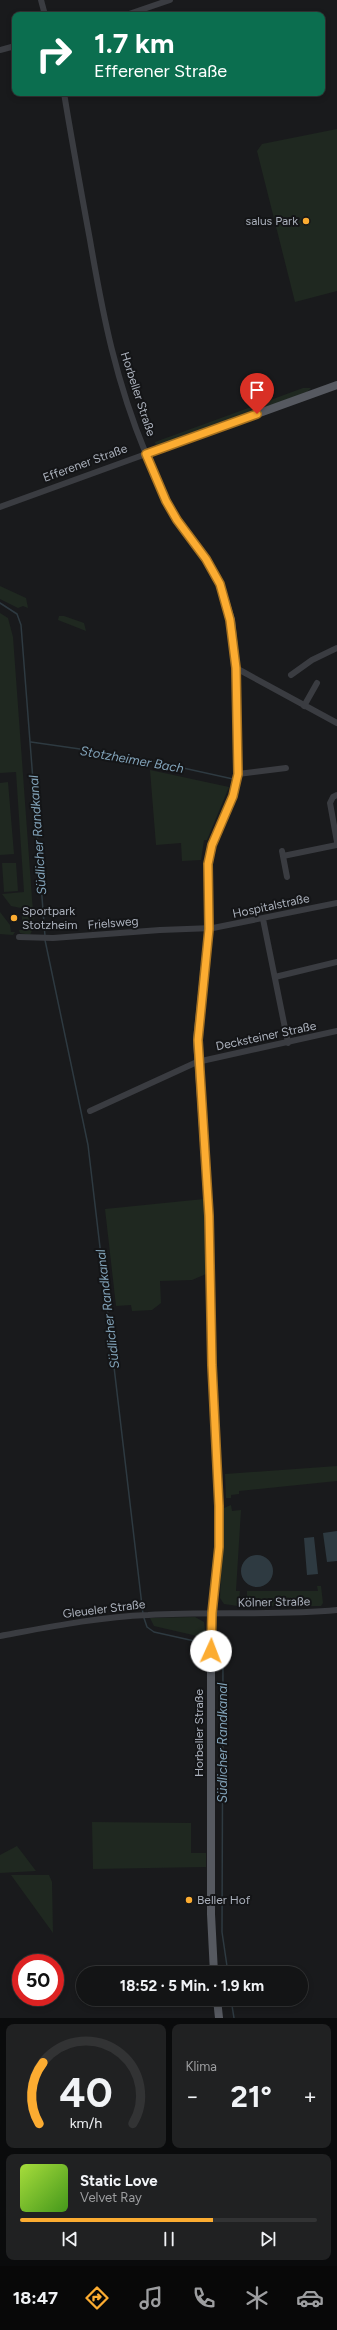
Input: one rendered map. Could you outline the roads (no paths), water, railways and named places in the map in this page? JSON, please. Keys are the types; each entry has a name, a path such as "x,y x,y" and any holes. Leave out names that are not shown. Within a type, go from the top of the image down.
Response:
{"main road":[{"name":"Efferener Straße","path":"146,454 337,385"},
{"name":"Horbeller Straße","path":"146,454 166,501 177,520 206,559 220,584 230,620 236,668 238,774 233,796 212,845 208,864 209,929 199,1018 197,1062 209,1216 212,1365 219,1506 219,1547 212,1613 211,1639 211,1914 214,1966"},
{"path":"218,2006 219,2018"}],"street":[{"path":"41,0 44,12"},
{"path":"134,12 160,2 170,0"},
{"path":"0,50 12,47"},
{"name":"Horbeller Straße","path":"65,96 102,312 113,359 126,403 146,454"},
{"name":"Efferener Straße","path":"0,507 146,454"},
{"path":"291,675 312,660 337,648"},
{"path":"236,668 337,723"},
{"path":"304,706 317,683"},
{"path":"238,774 286,768"},
{"path":"288,877 282,854 337,844 330,803 333,797 337,795"},
{"name":"Hospitalstraße","path":"209,929 337,903"},
{"path":"264,919 288,1043"},
{"name":"Frielsweg","path":"19,937 53,938 160,930 209,929"},
{"path":"275,977 337,962"},
{"name":"Decksteiner Straße","path":"90,1111 197,1062 337,1031"},
{"name":"Kölner Straße","path":"212,1613 288,1613 337,1610"},
{"name":"Gleueler Straße","path":"0,1636 72,1623 138,1615 212,1613"}],"waterway":[{"name":"Südlicher Randkanal","path":"0,603 17,614 21,625 45,936"},
{"name":"Stotzheimer Bach","path":"31,742 129,756 233,779"},
{"name":"Südlicher Randkanal","path":"45,940 88,1145 143,1614"},
{"name":"Südlicher Randkanal","path":"144,1618 147,1627 154,1632 208,1644"},
{"name":"Südlicher Randkanal","path":"214,1646 219,1648 223,1656 222,1932 227,1966"},
{"name":"Südlicher Randkanal","path":"232,2006 234,2018"}],"place":[{"name":"salus Park","path":"306,221"},
{"name":"Sportpark Stotzheim","path":"14,918"},
{"name":"Beller Hof","path":"189,1900"}]}
